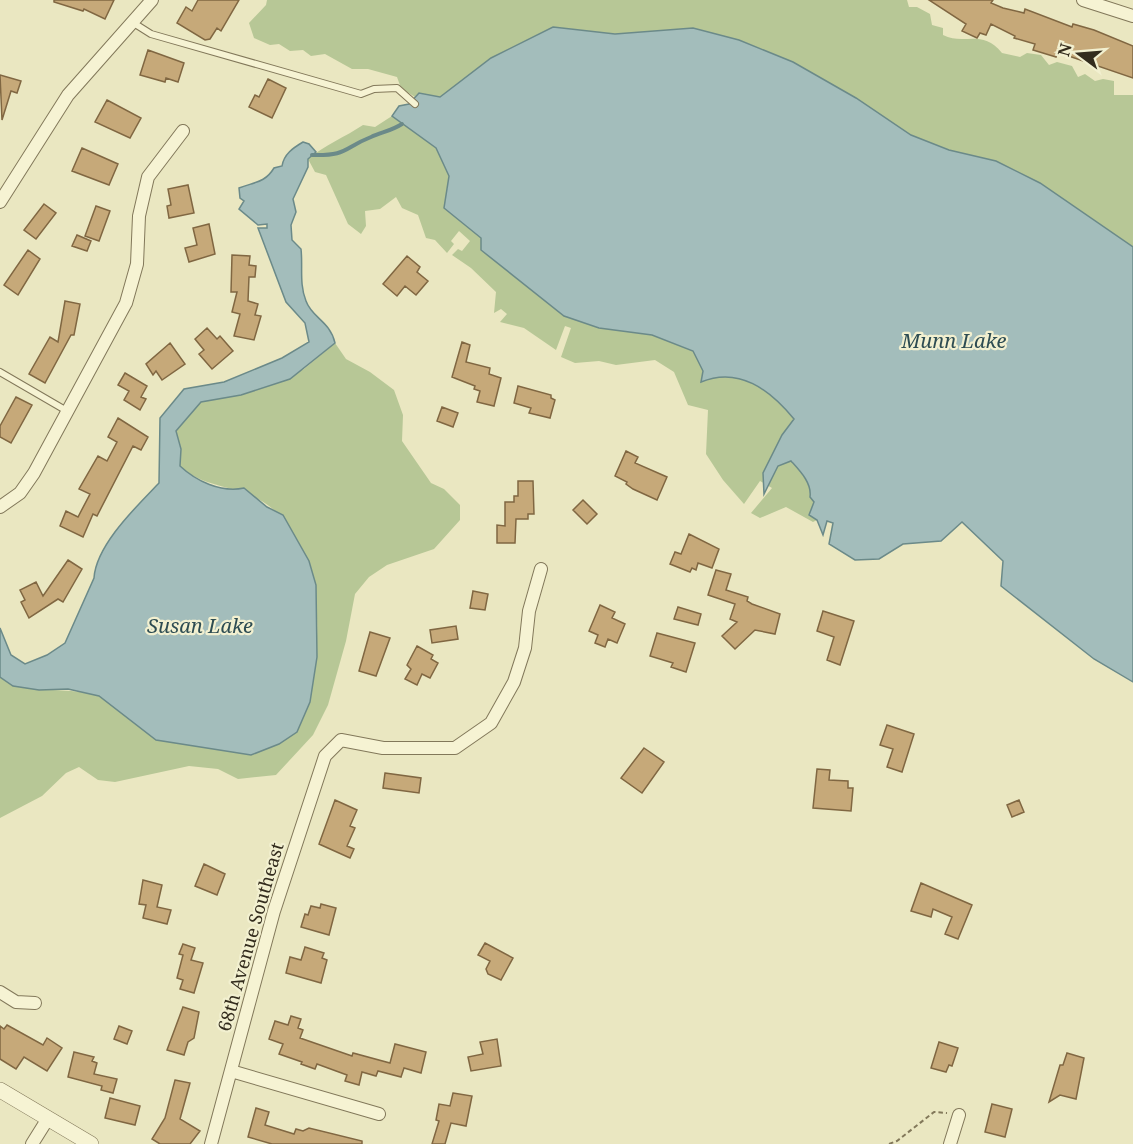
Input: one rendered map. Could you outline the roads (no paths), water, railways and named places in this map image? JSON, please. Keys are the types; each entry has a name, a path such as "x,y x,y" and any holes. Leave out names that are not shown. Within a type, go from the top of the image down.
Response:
{"street":[{"path":"0,202 68,95 152,0"},
{"path":"1083,0 1133,16"},
{"path":"0,507 13,500 29,480 130,293 137,264 139,216 148,177 183,131"},
{"name":"68th Avenue Southeast","path":"211,1144 274,911 325,756 334,744 341,740 383,748 455,748 491,723 514,682 525,648 529,612 541,569"},
{"path":"0,992 16,1002 35,1004"},
{"path":"231,1071 379,1114"},
{"path":"0,1090 47,1120 92,1144"},
{"path":"950,1144 959,1115"},
{"path":"32,1144 47,1120"}],"lane":[{"path":"131,22 151,34 361,94 374,89 397,88 415,104"},
{"path":"0,372 68,411"}],"water":[{"name":"Munn Lake","path":"553,27 615,34 693,28 739,40 793,62 856,98 911,135 949,150 996,161 1040,183 1133,247 1133,682 1094,659 1001,586 1003,561 962,522 941,541 903,544 879,559 855,560 829,544 833,523 827,521 823,535 817,520 809,515 814,502 810,497 807,482 791,461 778,466 764,494 763,473 782,435 794,419 775,399 764,390 741,379 728,377 701,382 703,371 693,351 652,335 599,328 564,316 481,250 481,238 444,208 449,176 436,148 392,116 399,106 409,104 419,93 440,97 491,58"},
{"name":"Susan Lake","path":"303,142 309,144 316,152 308,159 308,167 293,199 296,212 291,225 292,240 301,249 302,282 306,301 312,312 329,330 335,343 290,379 241,395 201,402 176,431 181,449 180,466 209,485 227,489 244,488 267,507 283,515 309,561 316,585 317,657 310,702 297,732 279,744 251,755 156,740 99,696 68,689 39,690 13,686 0,677 0,628 11,655 25,664 47,655 65,643 94,578 96,565 102,552 119,527 159,483 160,418 184,389 224,382 282,358 309,342 305,323 286,302 258,228 267,228 267,224 258,225 239,209 244,201 240,198 239,188 263,179 274,168 282,166 292,149"}],"waterway":[{"path":"312,155 339,153 402,124"}]}
